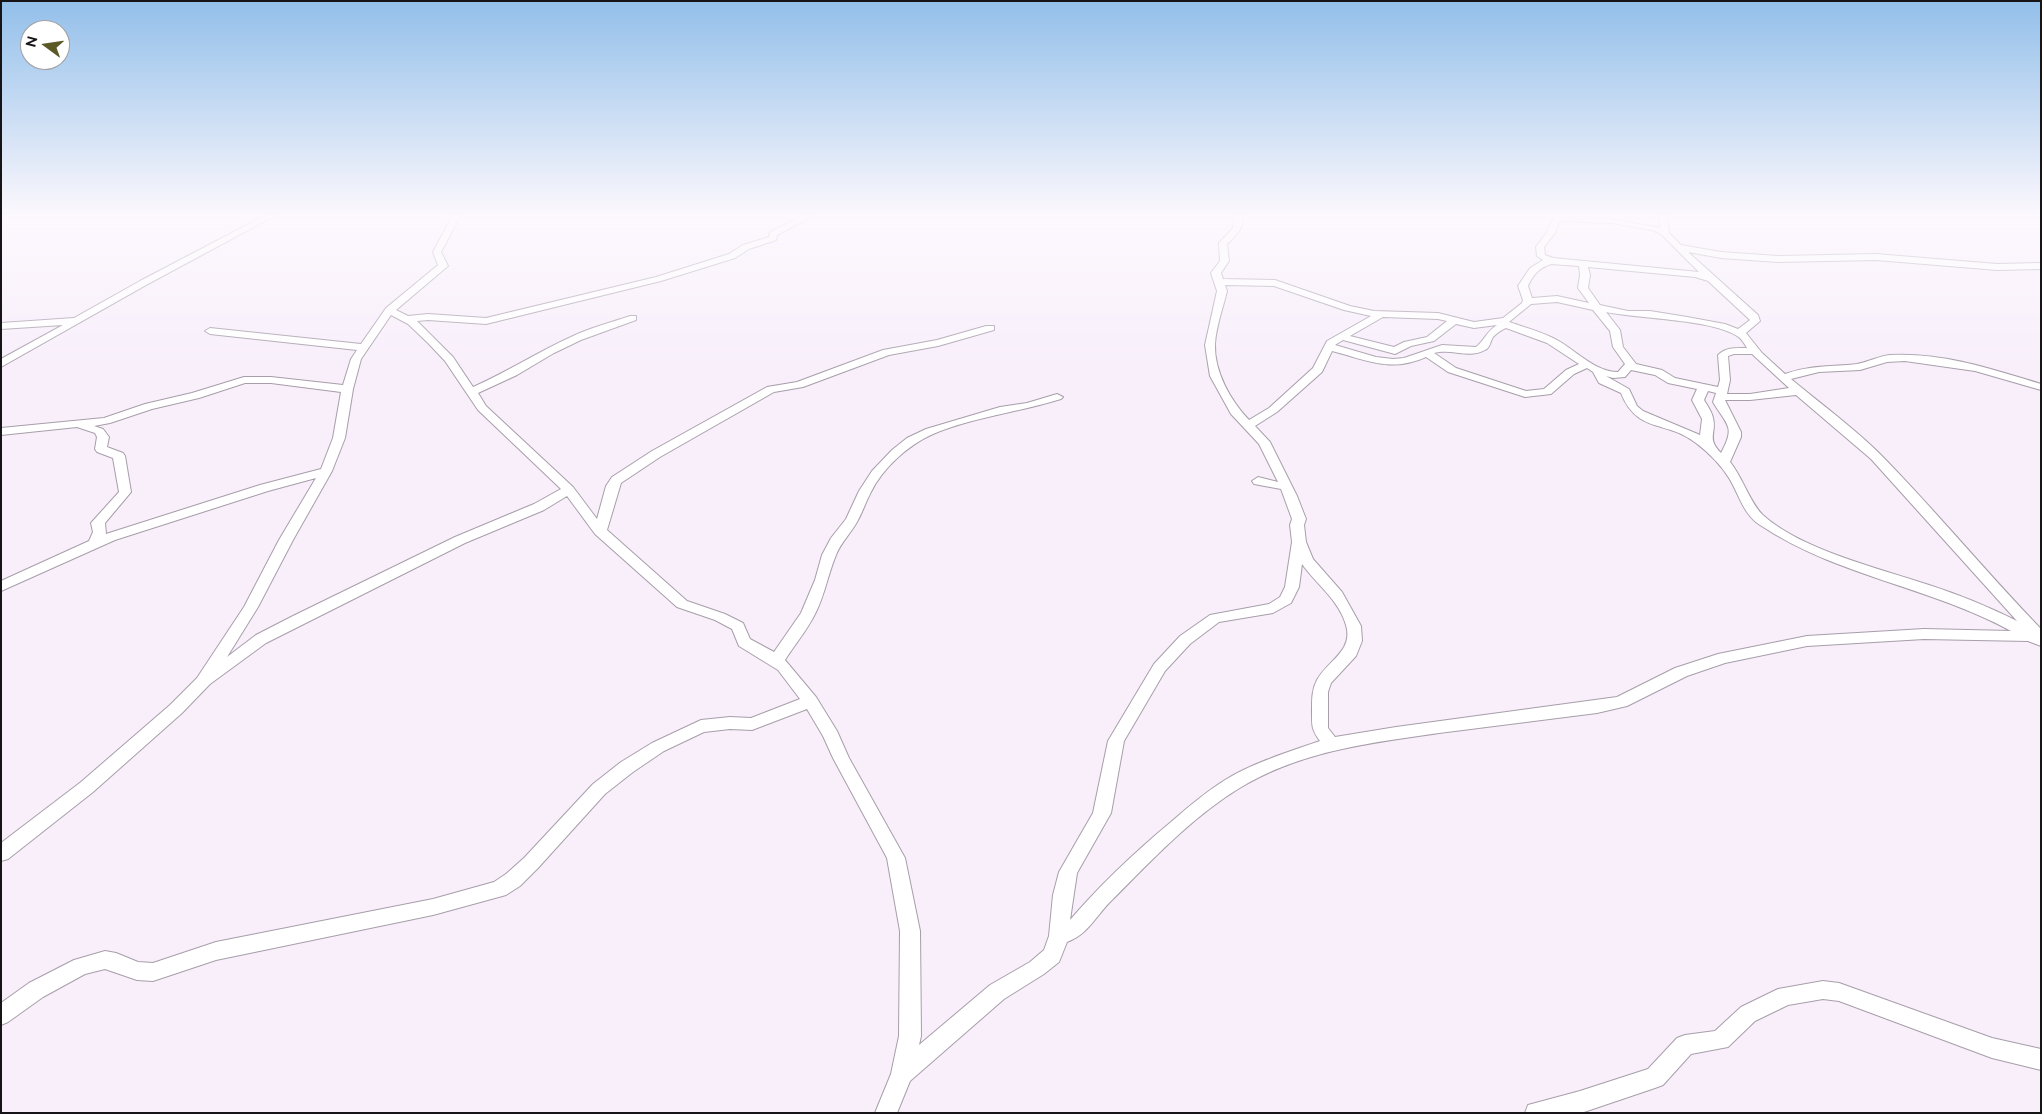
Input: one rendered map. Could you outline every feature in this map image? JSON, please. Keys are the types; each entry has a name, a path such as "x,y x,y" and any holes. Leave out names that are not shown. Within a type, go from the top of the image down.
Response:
{"street":[{"path":"1,364 176,267"},
{"path":"203,682 251,606 326,471 339,438 347,389 356,359 389,310 443,267"},
{"path":"408,319 428,317 486,320 643,283 696,267"},
{"path":"894,1098 960,1022 998,992 1037,968 1052,956 1059,936 1068,872 1102,813 1114,749 1120,732 1131,717 1159,668 1185,640 1215,618 1274,608 1286,600 1292,587 1299,542 1297,525 1299,519 1286,486 1264,442 1240,418 1221,390 1215,376 1210,345 1222,290 1216,276 1221,267"},
{"path":"1528,301 1523,286 1527,278 1537,267"},
{"path":"1583,267 1585,275 1583,288 1615,330 1616,343 1630,365 1658,372 1672,381 1721,394 1750,398 1799,391"},
{"path":"1607,267 1703,275 1711,279"},
{"path":"1698,267 1756,317 1755,321 1742,330 1743,336"},
{"path":"1220,282 1275,283 1347,308 1380,315 1438,316 1452,321 1480,325 1502,323 1552,341 1599,370 1619,376 1630,365"},
{"path":"1528,301 1552,299 1628,314 1650,314 1712,324 1730,329 1743,336 1754,351 1882,463 2038,639"},
{"path":"1330,347 1393,362 1404,362 1443,348 1481,349 1484,347 1485,340 1512,314 1526,305 1528,301"},
{"path":"389,310 408,319 449,360 482,408 569,490 600,531 682,604 720,617 738,626 744,642 783,666 810,701 831,735 841,758 896,858 910,931 910,1036 894,1098"},
{"path":"1248,426 1273,410 1318,370 1331,343 1380,315"},
{"path":"472,392 523,368 569,341 633,318"},
{"path":"1,326 76,321"},
{"path":"1342,337 1395,351 1412,343 1430,339 1452,321"},
{"path":"600,531 612,486 621,476 770,389 799,385 887,352 938,342 990,328"},
{"path":"210,331 365,348"},
{"path":"1723,464 1726,452 1735,440 1736,434 1733,424 1719,402 1725,380 1723,355 1732,351 1754,351"},
{"path":"1427,353 1452,370 1525,394 1547,392 1570,372 1587,364"},
{"path":"1785,378 1812,369 1862,366 1882,359 1905,358 2000,373 2041,387"},
{"path":"1599,370 1598,373 1601,379 1625,391 1631,406 1638,412 1686,430 1698,438 1735,477 1752,510 1759,519 1793,539 1866,570 1950,596 1997,617 2038,639"},
{"path":"1,432 106,421 149,406 195,396 244,380 271,380 347,389"},
{"path":"1704,388 1698,400 1708,419 1706,432 1709,449"},
{"path":"776,661 808,613 822,580 829,555 838,538 852,520 864,491 876,474 896,454 911,441 930,432 1004,409 1028,406 1058,397"},
{"path":"76,425 98,432 103,437 102,448 119,456 122,481 125,487 123,496 98,523 100,532 95,543"},
{"path":"1,587 95,543 195,509 326,471"},
{"path":"1258,481 1286,486"},
{"path":"1,854 94,781 176,709 203,682 261,639 291,622 460,540 538,507 569,490"},
{"path":"1299,542 1309,564 1337,595 1354,626 1354,642 1348,656 1324,681 1320,692 1320,729 1331,744"},
{"path":"1059,936 1073,930 1104,895 1153,848 1196,811 1231,785 1267,766 1331,744 1396,733 1597,707 1621,702 1680,672 1715,661 1807,641 1924,634 2038,639"},
{"path":"1,1015 42,986 81,966 94,962 105,960 116,962 137,971 153,972 216,951 433,907 499,889 513,880 531,863 599,789 627,767 658,747 701,726 730,723 752,724 784,713 810,701"},
{"path":"1536,1113 1580,1102 1655,1077 1685,1046 1720,1040 1748,1014 1784,996 1803,992 1823,990 1839,992 1992,1048 2041,1060"}]}
